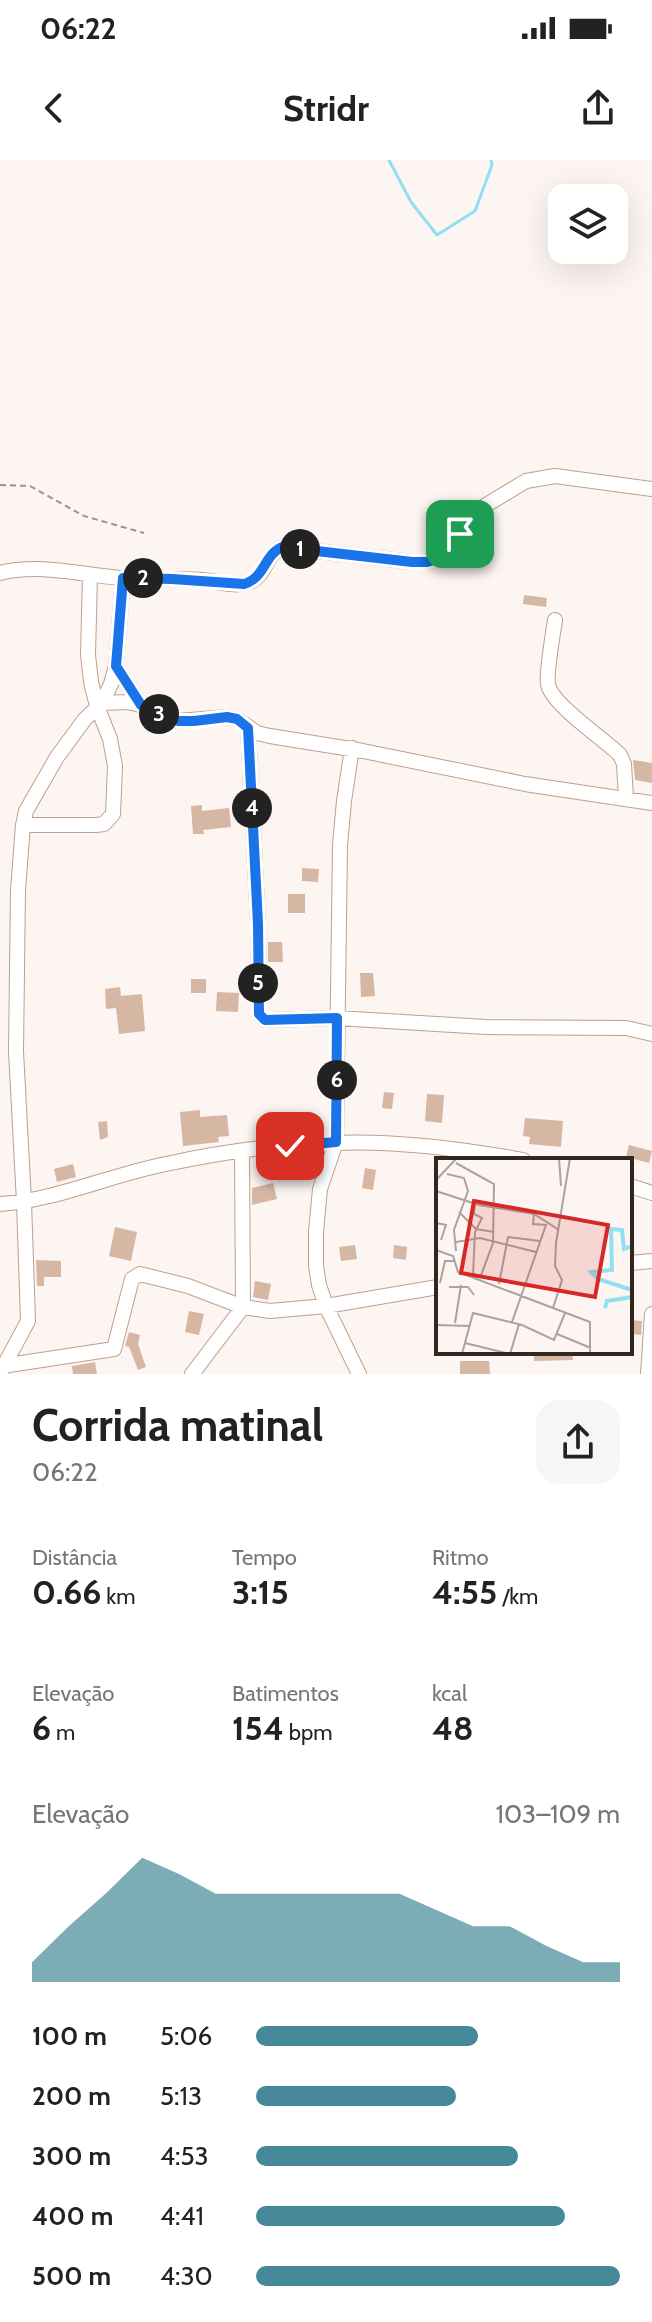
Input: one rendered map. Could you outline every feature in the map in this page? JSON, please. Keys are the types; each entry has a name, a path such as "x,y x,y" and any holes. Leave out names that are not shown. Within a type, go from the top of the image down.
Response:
{"street":[{"path":"0,573 40,569 123,578 244,584 253,581 274,551 282,547 412,562 441,559 451,552 473,513 526,481 555,476 652,489"},
{"path":"23,825 96,825 104,824 113,814 114,753 91,682 88,655 90,575"},
{"path":"30,1362 16,1051 18,890 23,825 26,811 57,757 111,684 116,666 123,578"},
{"path":"555,620 548,684 562,706 620,755 624,764 626,798"},
{"path":"116,666 141,705"},
{"path":"99,704 127,702 141,705 178,721 227,717 237,719 257,733 270,736 352,748 525,784 652,803"},
{"path":"248,728 259,1014 265,1020 337,1018 486,1027 626,1028 652,1034"},
{"path":"352,748 340,845 336,1142 317,1205 316,1266 326,1306 359,1374"},
{"path":"0,1204 24,1202 166,1164 242,1151 336,1142 399,1145 506,1158"},
{"path":"192,1374 243,1307 242,1151"},
{"path":"632,1187 652,1193"},
{"path":"632,1263 652,1261"},
{"path":"1,1370 30,1362 114,1349 132,1279 140,1274 188,1286 243,1307 270,1311 326,1306 436,1287"},
{"path":"649,1368 652,1314"},
{"path":"1,1370 28,1321"}],"path":[{"path":"0,485 30,486 84,516 144,533"}],"building":[{"path":"431,525 443,526 441,547 428,550"},
{"path":"524,595 547,598 546,607 523,604"},
{"path":"633,760 652,763 652,783 635,780"},
{"path":"202,805 202,811 229,808 231,827 193,834 191,806"},
{"path":"302,868 319,869 318,882 302,881"},
{"path":"288,894 305,894 305,913 288,913"},
{"path":"268,942 282,942 283,962 268,962"},
{"path":"360,973 373,973 375,996 361,997"},
{"path":"191,979 206,979 206,993 191,993"},
{"path":"120,987 121,996 142,994 145,1031 119,1034 116,1008 106,1009 105,989"},
{"path":"217,992 239,993 238,1012 216,1011"},
{"path":"384,1092 394,1093 392,1109 382,1108"},
{"path":"427,1094 444,1095 442,1123 425,1121"},
{"path":"200,1110 200,1117 227,1115 229,1136 218,1137 219,1142 183,1146 180,1112"},
{"path":"525,1118 563,1121 561,1147 529,1144 530,1137 523,1136"},
{"path":"107,1121 108,1137 100,1140 98,1122"},
{"path":"629,1145 652,1151 649,1163 626,1157"},
{"path":"73,1164 76,1177 57,1182 54,1169"},
{"path":"365,1168 376,1170 373,1190 362,1188"},
{"path":"273,1183 277,1199 252,1205 252,1188"},
{"path":"115,1227 137,1232 131,1261 109,1256"},
{"path":"355,1245 357,1259 341,1261 339,1247"},
{"path":"394,1245 407,1247 406,1260 393,1258"},
{"path":"36,1260 61,1261 61,1277 44,1277 44,1286 37,1286"},
{"path":"255,1281 271,1284 268,1300 253,1297"},
{"path":"189,1311 204,1314 199,1335 185,1332"},
{"path":"632,1320 642,1321 641,1335 632,1334"},
{"path":"129,1332 140,1335 138,1344 146,1367 138,1370 129,1347 125,1346"},
{"path":"534,1354 572,1354 573,1360 534,1361"},
{"path":"460,1361 489,1361 490,1374 460,1374"},
{"path":"95,1362 97,1374 73,1374 72,1366"}],"waterway":[{"path":"389,160 411,202 437,235 475,211 492,165 491,160"}],"route":[{"path":"290,1146 336,1142 337,1018 265,1020 259,1014 258,924 248,728 243,722 227,717 178,721 141,705 116,666 123,578 244,584 253,581 274,551 282,547 427,562 447,556 460,534"}]}
